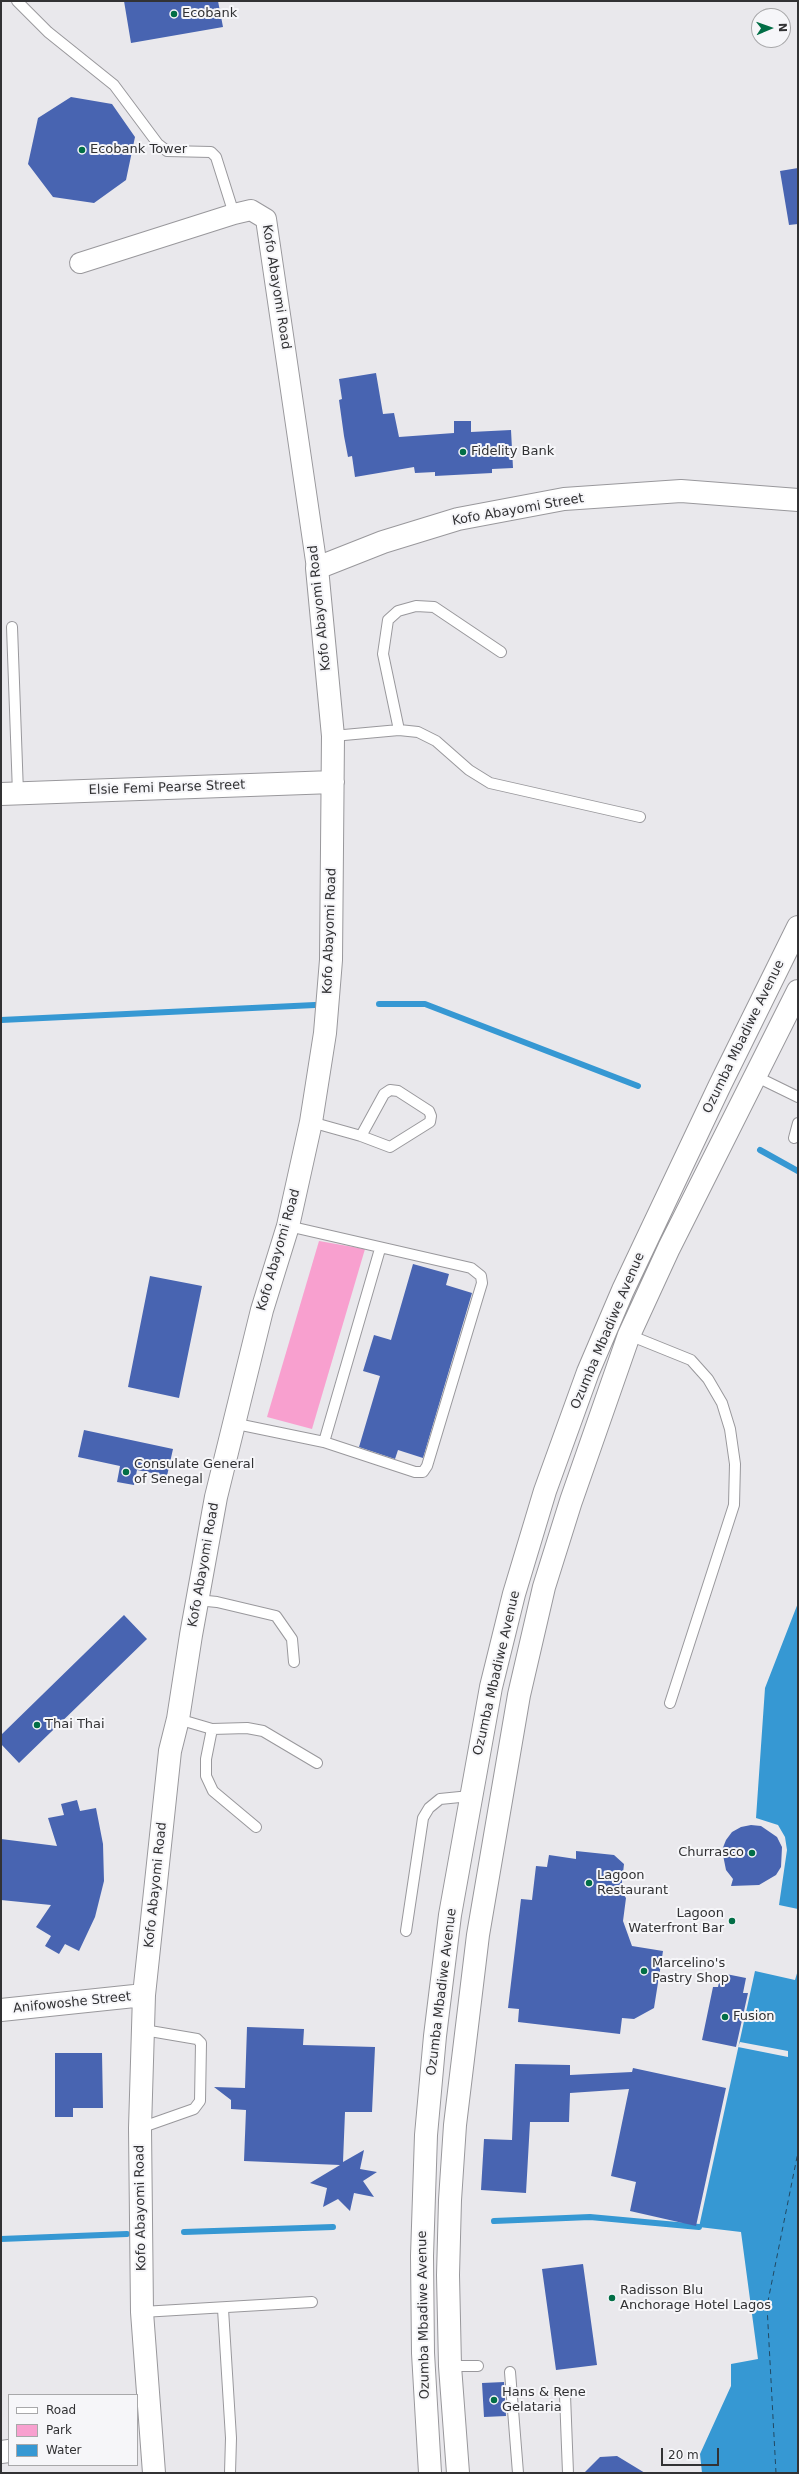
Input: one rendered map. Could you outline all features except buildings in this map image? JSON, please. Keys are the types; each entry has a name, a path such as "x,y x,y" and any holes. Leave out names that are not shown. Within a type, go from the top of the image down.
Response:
{"main road":[{"name":"Kofo Abayomi Street","path":"317,568 383,542 458,519 564,499 681,492 798,500"},
{"name":"Kofo Abayomi Road","path":"154,2473 144,2447 140,2128 144,1996 170,1751 178,1719 197,1600 216,1497 232,1423 262,1310 288,1226 311,1122 325,1033 331,960 333,736 317,568"},
{"name":"Elsie Femi Pearse Street","path":"9,794 333,782"},
{"name":"Ozumba Mbadiwe Avenue","path":"430,2473 424,2360 422,2278 426,2135 435,2036 449,1922 470,1796 491,1687 514,1594 546,1491 588,1372 623,1290 716,1092 798,927"},
{"name":"Ozumba Mbadiwe Avenue","path":"458,2473 450,2366 448,2275 450,2200 455,2125 466,2025 491,1854 520,1695 544,1587 571,1501 629,1335 669,1248 798,991"},
{"name":"Anifowoshe Street","path":"1,2010 144,1996"}],"street":[{"name":"Kofo Abayomi Road","path":"80,264 234,214 251,210 266,219 317,568"}],"lane":[{"path":"17,1 48,32 114,85 158,144 167,151 211,152 216,157 234,214"},
{"path":"399,730 383,654 388,620 398,611 416,606 434,607 501,652"},
{"path":"9,794 12,627"},
{"path":"333,736 399,730 418,732 436,741 469,770 490,783 640,817"},
{"path":"755,1076 798,1097"},
{"path":"311,1122 360,1136 390,1147 430,1122 431,1116 429,1110 398,1091 390,1090 384,1094 360,1136"},
{"path":"794,1138 798,1122"},
{"path":"232,1423 324,1442 415,1472 423,1472 427,1466 482,1283 481,1276 471,1268 380,1249 288,1226"},
{"path":"324,1442 380,1249"},
{"path":"629,1335 691,1360 708,1379 722,1403 730,1429 735,1464 734,1505 670,1703"},
{"path":"197,1600 217,1602 276,1616 292,1639 294,1662"},
{"path":"178,1719 212,1729 247,1728 263,1731 317,1763"},
{"path":"212,1729 206,1759 206,1776 213,1791 256,1827"},
{"path":"406,1931 423,1818 429,1808 440,1799 470,1796"},
{"path":"140,2128 194,2109 200,2101 201,2043 197,2039 144,2030"},
{"path":"142,2312 223,2309 312,2302"},
{"path":"223,2309 231,2438 230,2473"},
{"path":"450,2366 478,2366"},
{"path":"510,2372 518,2473"},
{"path":"566,2395 568,2473"}],"green space":[{"path":"319,1241 365,1249 312,1429 267,1417"}],"water":[{"path":"798,1603 798,1909 779,1905 787,1850 785,1837 778,1825 756,1818 765,1688"},
{"path":"798,1970 798,2473 702,2473 700,2454 731,2386 731,2364 758,2359 741,2232 699,2227 755,1971 795,1980"}],"pier":[{"path":"740,2042 788,2051 788,2057 738,2047"}],"waterway":[{"path":"379,1004 425,1004 638,1086"},
{"path":"1,1020 315,1005"},
{"path":"760,1150 798,1171"},
{"path":"494,2221 590,2217 699,2227"},
{"path":"184,2232 333,2227"},
{"path":"1,2239 127,2234"}],"ferry route":[{"path":"776,2473 767,2306 798,2152"}],"place":[{"name":"Ecobank","path":"174,14"},
{"name":"Ecobank Tower","path":"82,150"},
{"name":"Fidelity Bank","path":"463,452"},
{"name":"Consulate General of Senegal","path":"126,1472"},
{"name":"Thai Thai","path":"37,1725"},
{"name":"Churrasco","path":"752,1853"},
{"name":"Lagoon Restaurant","path":"589,1883"},
{"name":"Lagoon Waterfront Bar","path":"732,1921"},
{"name":"Marcelino's Pastry Shop","path":"644,1971"},
{"name":"Fusion","path":"725,2017"},
{"name":"Radisson Blu Anchorage Hotel Lagos","path":"612,2298"},
{"name":"Hans & Rene Gelataria","path":"494,2400"}]}
